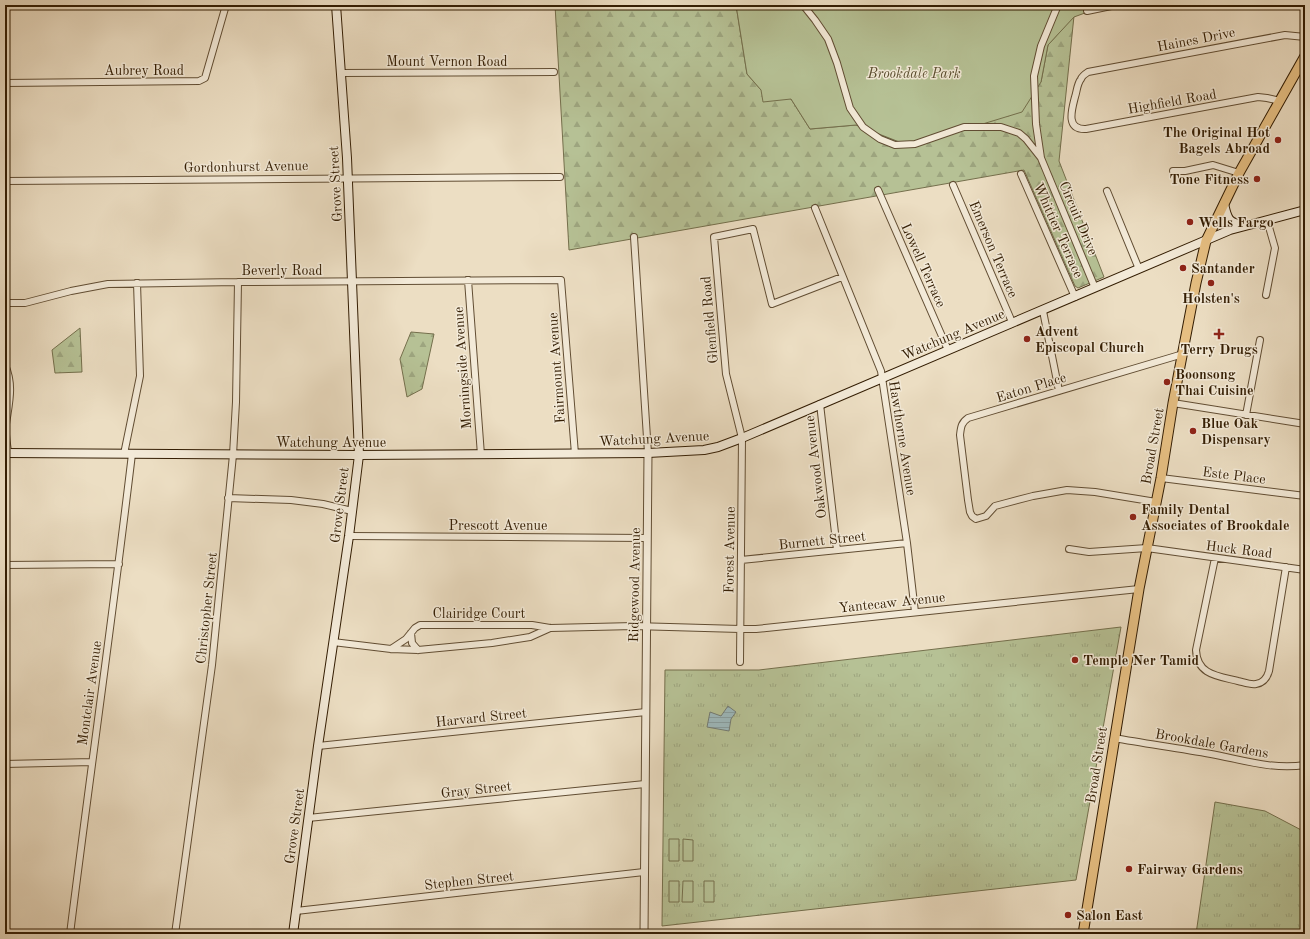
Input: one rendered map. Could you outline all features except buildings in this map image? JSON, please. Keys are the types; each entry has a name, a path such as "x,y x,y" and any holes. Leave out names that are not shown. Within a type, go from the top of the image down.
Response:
{"main road":[{"name":"Grove Street","path":"293,934 359,455 348,177 336,5"},
{"name":"Broad Street","path":"1083,934 1138,589 1161,478 1182,354 1206,241 1239,173 1304,60"},
{"path":"1224,204 1229,220 1235,224 1250,224"},
{"name":"Watchung Avenue","path":"7,452 359,455 648,453 704,450 718,447 742,438 1230,230 1305,210"}],"street":[{"name":"Aubrey Road","path":"5,83 199,81 205,78 226,5"},
{"path":"803,5 828,40 838,63 850,108 863,127 880,139 895,145 915,144 964,127 1001,127 1018,133 1026,139 1041,158"},
{"path":"1041,158 1036,124 1034,76 1041,46 1058,5"},
{"path":"1087,11 1098,7 1116,5"},
{"name":"Haines Drive","path":"1072,120 1072,110 1079,82 1083,75 1092,71 1285,35 1305,37"},
{"name":"Mount Vernon Road","path":"341,73 554,72"},
{"name":"Highfield Road","path":"1072,120 1078,128 1086,129 1258,97 1280,101"},
{"name":"Circuit Drive","path":"1041,158 1095,288"},
{"path":"1174,171 1185,171 1213,165 1239,173"},
{"name":"Whittier Terrace","path":"1021,174 1075,297"},
{"name":"Gordonhurst Avenue","path":"5,181 348,177 560,177"},
{"name":"Emerson Terrace","path":"953,184 1012,322 1011,324"},
{"name":"Lowell Terrace","path":"878,190 948,350"},
{"path":"1107,191 1139,269"},
{"name":"Hawthorne Avenue","path":"815,208 882,378 907,542 914,612"},
{"path":"1266,295 1275,248 1267,220"},
{"name":"Glenfield Road","path":"742,438 726,374 714,238 753,229 772,304 842,277"},
{"name":"Ridgewood Avenue","path":"634,237 648,453 644,934"},
{"name":"Morningside Avenue","path":"468,280 481,454"},
{"name":"Beverly Road","path":"5,303 25,303 71,291 108,284 561,280"},
{"name":"Fairmount Avenue","path":"561,280 575,454"},
{"name":"Christopher Street","path":"175,934 212,664 236,402 238,282"},
{"name":"Montclair Avenue","path":"70,934 119,564 128,454 140,376 137,283"},
{"path":"1042,311 1059,391"},
{"path":"1246,415 1260,340"},
{"name":"Eaton Place","path":"1156,502 1095,492 1067,490 1033,496 995,506 986,516 976,518 972,516 970,512 968,500 960,435 961,426 968,418 1182,354"},
{"path":"5,365 11,384 6,426 7,452"},
{"path":"1173,403 1305,424"},
{"name":"Oakwood Avenue","path":"820,404 837,550"},
{"name":"Forest Avenue","path":"740,662 742,438"},
{"name":"Este Place","path":"1161,478 1305,496"},
{"path":"228,498 291,500 323,504 352,511"},
{"name":"Prescott Avenue","path":"349,536 647,538"},
{"name":"Burnett Street","path":"740,560 907,542"},
{"name":"Huck Road","path":"1069,549 1088,552 1147,548 1305,570"},
{"path":"1215,558 1196,650 1197,660 1203,668 1211,674 1251,684 1256,684 1264,680 1269,672 1286,567"},
{"path":"5,565 119,564"},
{"name":"Yantecaw Avenue","path":"647,626 740,629 1138,589"},
{"name":"Clairidge Court","path":"391,649 406,639 420,625 532,625 550,628 647,626"},
{"name":"Clairidge Court","path":"333,642 391,649 418,650 492,643 530,637 550,628"},
{"path":"411,633 412,643 418,650"},
{"name":"Harvard Street","path":"318,746 646,712"},
{"name":"Brookdale Gardens","path":"1114,738 1211,754 1272,767 1305,766"},
{"path":"5,764 92,762"},
{"name":"Gray Street","path":"308,818 645,784"},
{"name":"Stephen Street","path":"296,911 644,872"}],"green space":[{"path":"555,5 736,5 747,74 761,90 791,99 810,129 856,125 907,145 1041,82 1048,45 1074,16 1059,161 1104,277 1078,288 1075,286 1024,170 569,250"},
{"name":"Brookdale Park","path":"736,5 1095,5 1093,10 1074,17 1048,45 1041,82 1022,112 940,137 907,145 856,125 810,129 791,99 763,102 761,90 747,74"},
{"path":"80,328 82,372 55,373 52,350"},
{"path":"411,332 434,334 422,389 407,397 400,359"},
{"path":"1121,627 1076,880 662,926 665,670 759,670"},
{"path":"1215,802 1265,811 1305,832 1305,934 1196,934"},
{"path":"669,839 679,839 679,861 669,861"},
{"path":"683,839 693,840 693,861 683,861"},
{"path":"669,881 679,881 679,902 669,902"},
{"path":"683,881 693,881 693,902 682,902"},
{"path":"704,881 714,881 714,902 704,902"}],"water":[{"path":"728,706 736,712 731,719 729,731 707,727 710,712 721,716"}],"place":[{"name":"The Original Hot Bagels Abroad","path":"1278,140"},
{"name":"Tone Fitness","path":"1257,179"},
{"name":"Wells Fargo","path":"1190,222"},
{"name":"Santander","path":"1183,268"},
{"name":"Holsten's","path":"1211,283"},
{"name":"Terry Drugs","path":"1219,334"},
{"name":"Advent Episcopal Church","path":"1027,339"},
{"name":"Boonsong Thai Cuisine","path":"1167,382"},
{"name":"Blue Oak Dispensary","path":"1193,431"},
{"name":"Family Dental Associates of Brookdale","path":"1133,517"},
{"name":"Temple Ner Tamid","path":"1075,660"},
{"name":"Fairway Gardens","path":"1129,869"},
{"name":"Salon East","path":"1068,915"}]}
